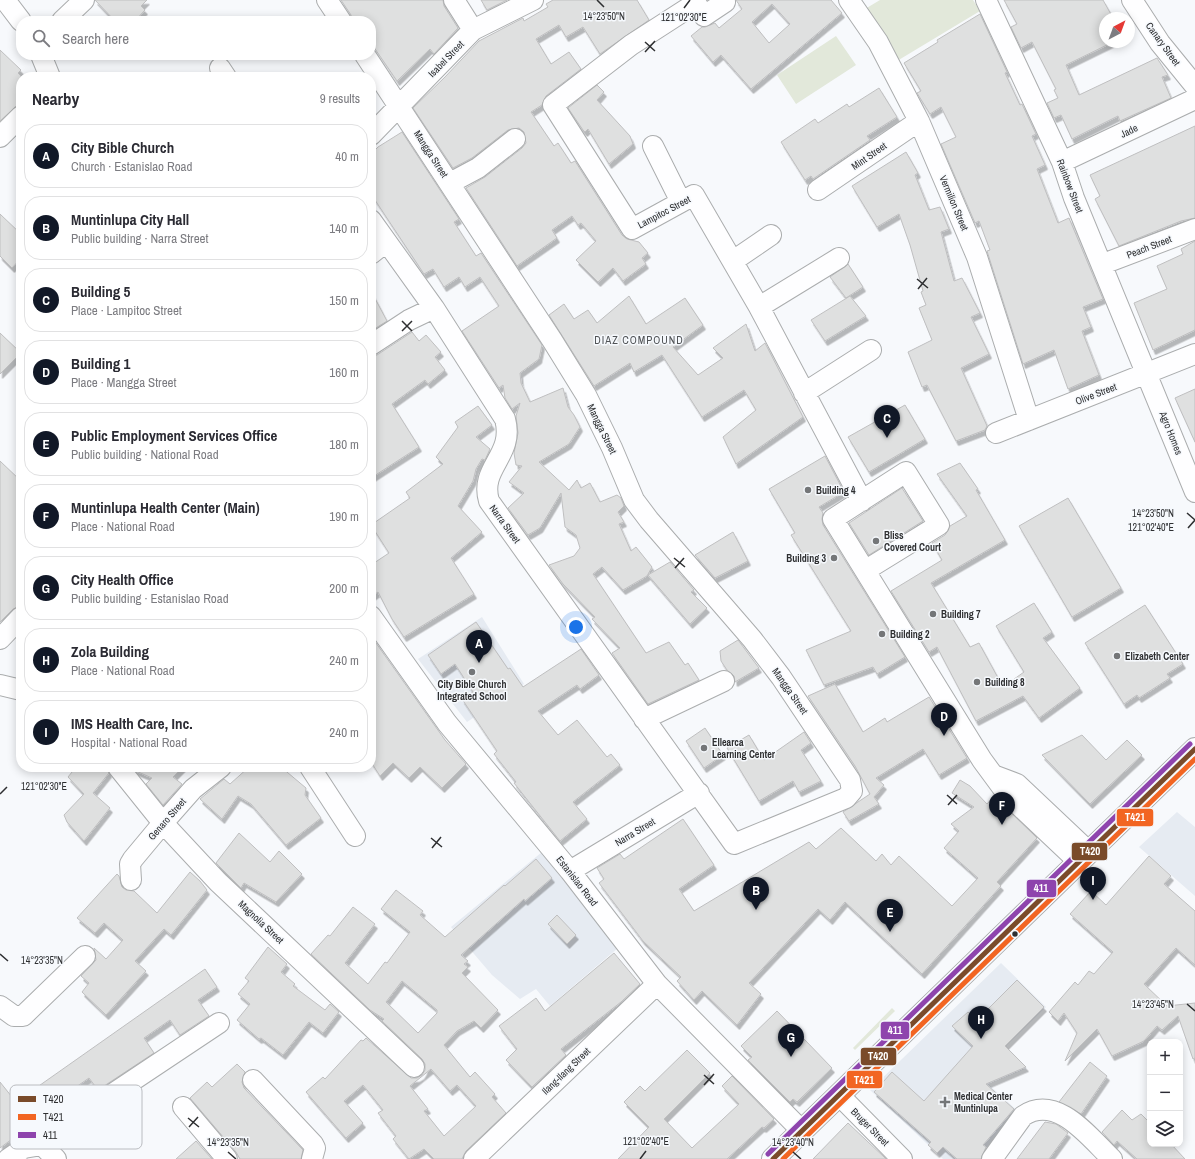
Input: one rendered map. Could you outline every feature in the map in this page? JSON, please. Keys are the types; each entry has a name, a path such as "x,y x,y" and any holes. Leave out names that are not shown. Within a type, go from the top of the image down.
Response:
{"highway":[{"path":"773,1159 1195,749"}],"street":[{"path":"5,0 17,16"},
{"path":"67,16 84,0"},
{"path":"327,0 338,16"},
{"path":"454,0 473,30"},
{"name":"Isabel Street","path":"376,130 473,30 533,0"},
{"name":"Vermilion Street","path":"849,0 878,42 919,121 977,257 1029,420"},
{"name":"Rainbow Street","path":"986,0 1062,162 1074,198 1148,374"},
{"name":"Canary Street","path":"1132,0 1160,43 1195,86"},
{"path":"695,1 704,16 724,2"},
{"name":"Lampitoc Street","path":"695,1 631,45 554,105 632,229 694,195 759,307 862,501"},
{"path":"43,60 48,72"},
{"name":"Mangga Street","path":"368,60 400,106 586,395 612,448 634,500 649,520 752,639 781,677 850,780 852,791 846,798 734,844"},
{"name":"Jade","path":"1062,162 1195,99"},
{"path":"0,137 16,121"},
{"name":"Mint Street","path":"818,190 919,121"},
{"path":"450,183 478,168 515,139"},
{"path":"653,146 681,202"},
{"name":"Peach Street","path":"1103,264 1195,229"},
{"path":"733,261 771,235"},
{"name":"Narra Street","path":"376,238 379,248 434,308 505,419 508,430 507,442 488,479 485,490 489,501 734,844"},
{"path":"759,307 839,258"},
{"path":"376,342 409,320 434,308"},
{"path":"804,393 871,350"},
{"name":"Olive Street","path":"996,433 1148,374 1195,354"},
{"name":"Agro Homes","path":"1148,374 1195,492"},
{"path":"866,570 939,524 906,472 833,519 866,570 970,742 996,776 1007,794 1084,857"},
{"path":"0,639 16,622"},
{"name":"Estanislao Road","path":"378,643 447,723 570,871 657,984 675,1004 802,1131"},
{"path":"644,719 724,681"},
{"path":"0,685 16,689"},
{"name":"Magnolia Street","path":"122,772 163,823 218,882 414,1067"},
{"name":"Genaro Street","path":"131,880 130,864 193,789 215,772"},
{"path":"313,772 355,836"},
{"name":"Narra Street","path":"570,871 699,793"},
{"path":"0,1006 14,1016 23,1016 85,956"},
{"name":"Ilang-Ilang Street","path":"474,1159 657,984"},
{"path":"126,1085 219,1023"},
{"path":"253,1080 313,1144 315,1150 312,1159"},
{"name":"Bruger Street","path":"839,1096 902,1159"},
{"path":"183,1107 227,1159"},
{"path":"992,1159 1023,1116 1030,1112 1047,1110 1066,1117 1111,1159"},
{"path":"8,1159 23,1149"},
{"path":"46,1149 56,1159"}],"shaded area":[{"path":"880,0 973,0 980,11 897,61 865,9"},
{"path":"836,36 856,65 796,104 777,75"},
{"name":"City Bible Church Integrated School","path":"482,617 524,684 467,722 418,659"},
{"path":"1177,812 1195,827 1195,896 1139,847"},
{"path":"542,852 585,902 618,948 550,1006 536,989 520,999 492,975 451,927"},
{"path":"1001,963 1046,1007 1006,1046 1027,1068 988,1084 1021,1114 986,1159 943,1159 870,1090"},
{"path":"892,1008 895,1011 855,1050 853,1048"}],"building":[{"path":"95,0 147,0 141,6 145,10 140,16 110,16"},
{"path":"341,0 443,0 444,6 458,28 434,54 430,49 397,81 376,50 376,16 351,15"},
{"path":"481,0 507,0 487,10"},
{"path":"553,0 637,0 649,20 600,54 583,27 566,37 559,25 536,39 551,64 569,52 581,69 546,96 542,105 531,112 554,146 558,143 571,163 575,161 622,235 627,239 639,242 648,253 642,258 646,264 623,281 613,268 598,282 576,260 596,241 581,223 578,225 572,216 552,230 557,238 517,266 466,188 485,177 522,148 526,143 524,132 519,128 508,130 472,158 453,168 413,108 479,41 523,18 524,21 548,7 546,4"},
{"path":"736,0 831,0 842,13 751,89 721,55 713,62 691,36 702,27 715,23 719,28 742,9","holes":["772,4 790,24 769,43 752,22"]},
{"path":"1004,0 1103,0 1110,12 1099,12 1099,48 1101,48 1066,65 1079,95 1157,58 1168,75 1162,77 1171,98 1120,121 1118,116 1072,139 1061,115 1054,118 1047,103 1058,98 1054,90 1056,89 1032,42 1021,48 1011,27 1017,24"},
{"path":"980,14 1007,72 1005,73 1036,134 1032,136 1045,165 1037,169 1058,223 1069,218 1103,299 1083,307 1091,327 1082,331 1099,375 1068,389 1054,350 1023,364 987,251 990,250 979,221 975,223 941,144 956,137 941,107 930,114 917,93 921,91 904,63 938,42 937,40"},
{"path":"0,50 21,70 16,72 16,107 0,121"},
{"path":"597,85 604,92 597,100 630,136 633,144 609,164 588,129 585,132 583,130 568,108"},
{"path":"879,88 897,117 867,136 870,140 813,179 811,176 805,180 781,142 815,119 818,123 847,104 849,107"},
{"path":"1195,126 1195,218 1181,221 1119,246 1095,199 1100,196 1090,175"},
{"path":"402,132 459,219 454,222 476,256 481,253 542,345 539,359 520,373 521,383 530,402 563,388 568,407 580,427 569,444 539,462 569,490 577,480 581,488 590,483 600,502 617,495 621,498 624,506 618,512 624,522 619,524 631,551 636,547 652,567 647,576 623,590 602,567 593,574 646,653 669,642 685,665 688,663 699,680 648,704 612,653 620,648 592,619 595,617 563,584 549,565 574,556 580,548 576,535 565,527 561,493 540,528 528,535 508,508 524,493 509,482 522,466 516,465 514,453 518,433 516,416 520,403 512,409 505,398 503,385 499,388 462,331 499,306 480,277 465,287 459,277 444,287 433,269 424,274 376,202 376,149"},
{"path":"906,152 918,173 915,175 929,210 940,207 949,229 941,232 954,281 962,278 980,313 971,317 989,354 961,368 987,426 985,430 956,441 927,385 922,387 908,352 932,340 919,308 926,305 921,292 923,291 910,245 899,214 877,227 852,186"},
{"path":"0,214 16,229 16,264 12,268 0,256"},
{"path":"1195,241 1195,330 1153,350 1134,303 1167,289 1157,266 1183,254 1181,249"},
{"path":"848,264 863,287 846,298 830,277"},
{"path":"629,296 646,324 685,298 703,325 673,347 698,375 723,358 713,348 746,324 755,351 765,343 803,417 736,464 723,437 756,410 744,390 702,417 662,355 634,372 630,363 594,386 549,315 564,304 574,319 588,310 597,323"},
{"path":"850,296 866,316 825,341 811,320"},
{"path":"376,300 387,321 376,328"},
{"path":"412,332 419,341 426,335 441,352 435,357 445,370 428,384 425,380 392,404 419,447 376,475 376,355"},
{"path":"0,333 16,348 16,358 0,374"},
{"path":"1195,389 1195,442 1175,398"},
{"path":"905,405 925,439 869,472 848,437"},
{"path":"478,406 492,425 476,437 490,449 485,460 482,459 476,469 473,481 458,506 482,532 451,558 474,594 404,637 392,619 378,592 376,593 376,562 389,553 376,533 376,522 410,498 406,492 443,464 436,457 458,427 455,422"},
{"path":"825,456 844,492 819,507 823,513 823,525 905,657 877,674 873,667 824,685 806,650 851,631 791,535 795,533 769,489"},
{"path":"0,461 16,476 16,608 0,622"},
{"path":"960,463 978,489 976,490 1005,540 931,583 970,647 979,643 1003,687 1024,672 996,626 1034,603 1052,632 1043,638 1080,688 1039,718 1023,696 976,721 937,647 929,652 891,591 942,560 932,543 945,535 950,526 967,516 937,474"},
{"name":"Bliss Covered Court","path":"902,488 923,521 869,555 849,523"},
{"path":"1068,498 1121,588 1072,617 1019,526"},
{"path":"733,532 748,561 715,578 695,555"},
{"path":"670,562 694,590 691,592 707,608 690,624 648,575"},
{"name":"Elizabeth Center","path":"1145,605 1183,664 1167,674 1170,678 1139,698 1137,695 1124,704 1085,643"},
{"path":"476,622 508,669 510,668 523,687 581,649 599,675 580,689 577,685 538,711 558,735 577,720 607,757 611,754 620,765 573,802 587,819 560,841 514,783 516,782 494,754 497,751 462,699 473,692 455,664 441,674 428,655"},
{"path":"738,640 759,668 735,682 734,676 727,670 721,661 720,651"},
{"path":"376,643 445,740 466,764 442,788 420,767 409,778 393,763 380,776 376,770"},
{"path":"835,684 863,732 885,718 887,722 929,697 967,758 939,775 923,749 876,778 884,785 874,797 879,804 849,821 843,812 870,794 855,766 808,696"},
{"name":"Ellearca Learning Center","path":"705,728 723,755 704,768 686,741"},
{"path":"804,732 811,743 801,750 821,781 799,792 793,781 759,801 727,748 749,735 764,760"},
{"path":"1082,735 1106,760 1127,740 1142,755 1090,804 1042,755"},
{"path":"72,772 109,773 93,793 110,808 84,841 67,822 64,815 84,794 68,777"},
{"path":"138,772 178,772 173,777 182,784 163,805 146,784 152,778"},
{"path":"243,772 287,772 306,788 305,795 321,818 286,845 251,804 238,796 222,819 200,799 224,779 230,784"},
{"path":"960,780 970,786 987,804 994,796 1037,838 997,882 1001,886 922,974 845,902 830,920 818,909 749,983 761,994 737,1025 702,991 694,1000 677,981 681,977 643,941 599,883 604,879 597,868 620,854 624,859 683,819 714,865 679,889 694,911 809,842 816,849 841,828 876,861 882,854 891,865 899,856 952,906 978,878 944,848 959,831 951,824 974,807 952,793"},
{"path":"239,833 270,862 279,851 302,874 276,902 244,883 241,888 216,863"},
{"path":"1149,856 1171,876 1164,884 1195,911 1195,965 1176,948 1144,984 1167,1006 1195,1003 1195,1058 1193,1059 1178,1016 1162,1030 1157,1026 1144,1041 1112,1056 1097,1029 1065,1061 1077,1033 1064,1013 1058,1021 1049,1012 1075,982 1078,985 1089,971 1094,974 1113,952 1070,914 1091,891 1106,905"},
{"path":"536,859 552,878 525,901 524,899 461,955 468,961 464,964 468,967 462,973 498,1010 481,1028 474,1021 457,1031 444,1045 470,1077 475,1072 495,1094 492,1097 506,1113 466,1151 462,1159 434,1159 424,1149 409,1159 393,1139 396,1136 378,1113 383,1110 363,1085 344,1101 363,1123 346,1138 306,1092 323,1077 325,1079 361,1040 363,1041 366,1038 411,1078 417,1078 422,1075 425,1070 425,1064 422,1059 382,1021 384,1019 370,1010 311,954 328,935 330,936 353,907 375,924 345,963 368,984 385,962 387,963 410,932 381,909 396,890 423,911 420,915 445,937 504,885 505,886","holes":["402,981 437,1010 437,1013 418,1033 386,1002","431,1069 450,1091 457,1085 476,1106 444,1136 424,1111 428,1109 410,1086"]},
{"path":"190,872 207,890 171,935 164,929 135,961 146,971 106,1015 82,992 89,983 81,976 96,960 94,948 106,959 123,940 104,923 95,933 77,918 117,874 122,887 126,890 134,891 157,913"},
{"path":"557,915 576,935 567,944 548,924"},
{"path":"268,947 287,964 281,972 295,984 293,986 325,1010 330,1004 339,1012 323,1033 309,1022 283,1055 261,1038 259,1039 237,1020 250,1004 238,994 249,981 245,978"},
{"path":"614,953 640,984 621,1002 561,1049 566,1055 532,1087 506,1060 517,1049 499,1026 536,998 545,1011"},
{"path":"205,969 217,987 198,1000 209,1016 180,1035 170,1020 144,1038 154,1053 106,1085 94,1085 89,1078 79,1085 40,1085"},
{"name":"Medical Center Muntinlupa","path":"1017,980 1044,1007 1005,1046 1026,1067 986,1084 1014,1109 983,1145 986,1147 981,1159 957,1159 943,1147 937,1153 928,1145 931,1142 874,1092 892,1072 924,1101 973,1046 952,1026 968,1012 977,1020"},
{"path":"777,1011 832,1068 797,1102 793,1099 790,1102 748,1060 752,1057 741,1046"},
{"path":"687,1050 710,1073 664,1119 692,1148 739,1104 722,1086 732,1076 774,1119 764,1128 762,1127 727,1159 618,1159 649,1127 624,1102 640,1086 645,1091"},
{"path":"1090,1062 1107,1076 1081,1114 1059,1102"},
{"path":"237,1064 245,1072 242,1082 244,1088 303,1150 301,1159 240,1159 236,1152 190,1098 207,1082 212,1087"},
{"path":"0,1082 10,1094 10,1140 0,1148"},
{"path":"1122,1110 1132,1120 1141,1114 1147,1120 1147,1147 1174,1147 1185,1159 1137,1159 1117,1141 1114,1145 1102,1132"},
{"path":"1045,1122 1056,1124 1068,1133 1049,1159 1017,1159"},
{"path":"848,1123 884,1157 886,1159 813,1159"},
{"path":"196,1141 212,1159 176,1159"}],"transit line":[{"name":"411","path":"768,1154 1190,744"},
{"name":"T420","path":"773,1159 1195,749"},
{"name":"T421","path":"783,1159 1195,759"}],"place":[{"name":"Building 5","path":"887,438"},
{"name":"Building 4","path":"808,490"},
{"name":"Bliss Covered Court","path":"876,541"},
{"name":"Building 3","path":"834,558"},
{"name":"Building 7","path":"933,614"},
{"name":"Building 2","path":"882,634"},
{"name":"Elizabeth Center","path":"1117,656"},
{"name":"City Bible Church","path":"479,663"},
{"name":"City Bible Church Integrated School","path":"472,672"},
{"name":"Building 8","path":"977,682"},
{"name":"Building 1","path":"944,736"},
{"name":"Ellearca Learning Center","path":"704,748"},
{"name":"Muntinlupa Health Center (Main)","path":"1002,825"},
{"name":"IMS Health Care, Inc.","path":"1093,900"},
{"name":"Muntinlupa City Hall","path":"756,910"},
{"name":"Public Employment Services Office","path":"890,932"},
{"name":"Zola Building","path":"981,1039"},
{"name":"City Health Office","path":"791,1057"},
{"name":"Medical Center Muntinlupa","path":"945,1102"}],"district":[{"name":"DIAZ COMPOUND","path":"639,340"}]}
